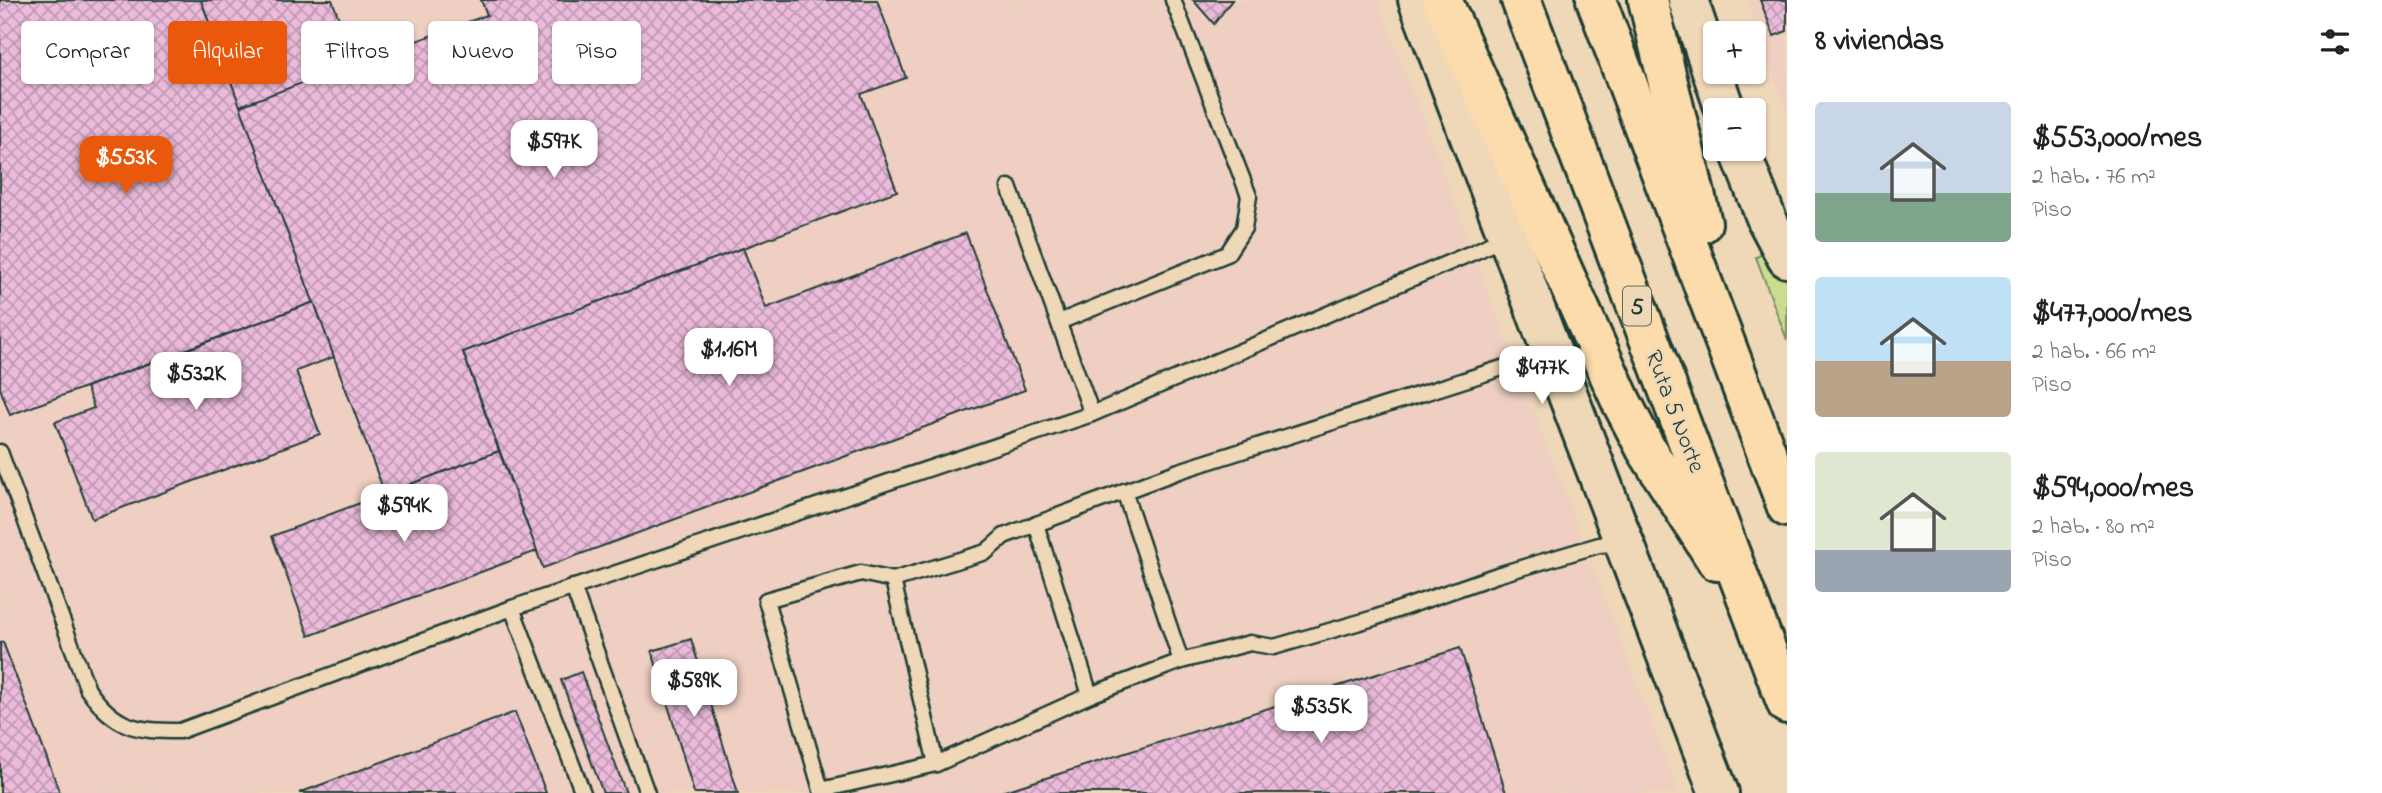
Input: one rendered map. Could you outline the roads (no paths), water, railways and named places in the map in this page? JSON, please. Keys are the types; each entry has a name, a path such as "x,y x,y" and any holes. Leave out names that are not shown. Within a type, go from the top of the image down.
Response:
{"highway":[{"path":"1442,0 1621,401 1679,504 1752,611"},
{"name":"Ruta 5 Norte","path":"1521,0 1787,704"},
{"path":"1596,0 1787,507"},
{"path":"1648,0 1739,379"}],"main road":[{"path":"1418,0 1554,352 1718,793"},
{"path":"1688,0 1721,98"},
{"path":"1744,161 1767,220 1787,258"}],"lane":[{"path":"1059,322 1227,254 1244,228 1248,196 1173,0"},
{"path":"1009,187 1092,414"},
{"path":"0,452 88,690 105,714 143,731 180,731 512,608 1092,414 1481,249 1508,235"},
{"path":"1554,352 1180,471 1004,536 986,552 893,580 861,573 766,600 821,790 936,764 1090,695 1181,661 1250,643 1274,647 1374,618 1497,575 1599,545 1625,542"},
{"path":"1124,491 1181,661"},
{"path":"1036,524 1090,695"},
{"path":"893,580 936,764"},
{"path":"573,587 647,793"},
{"path":"512,608 583,793"}]}
